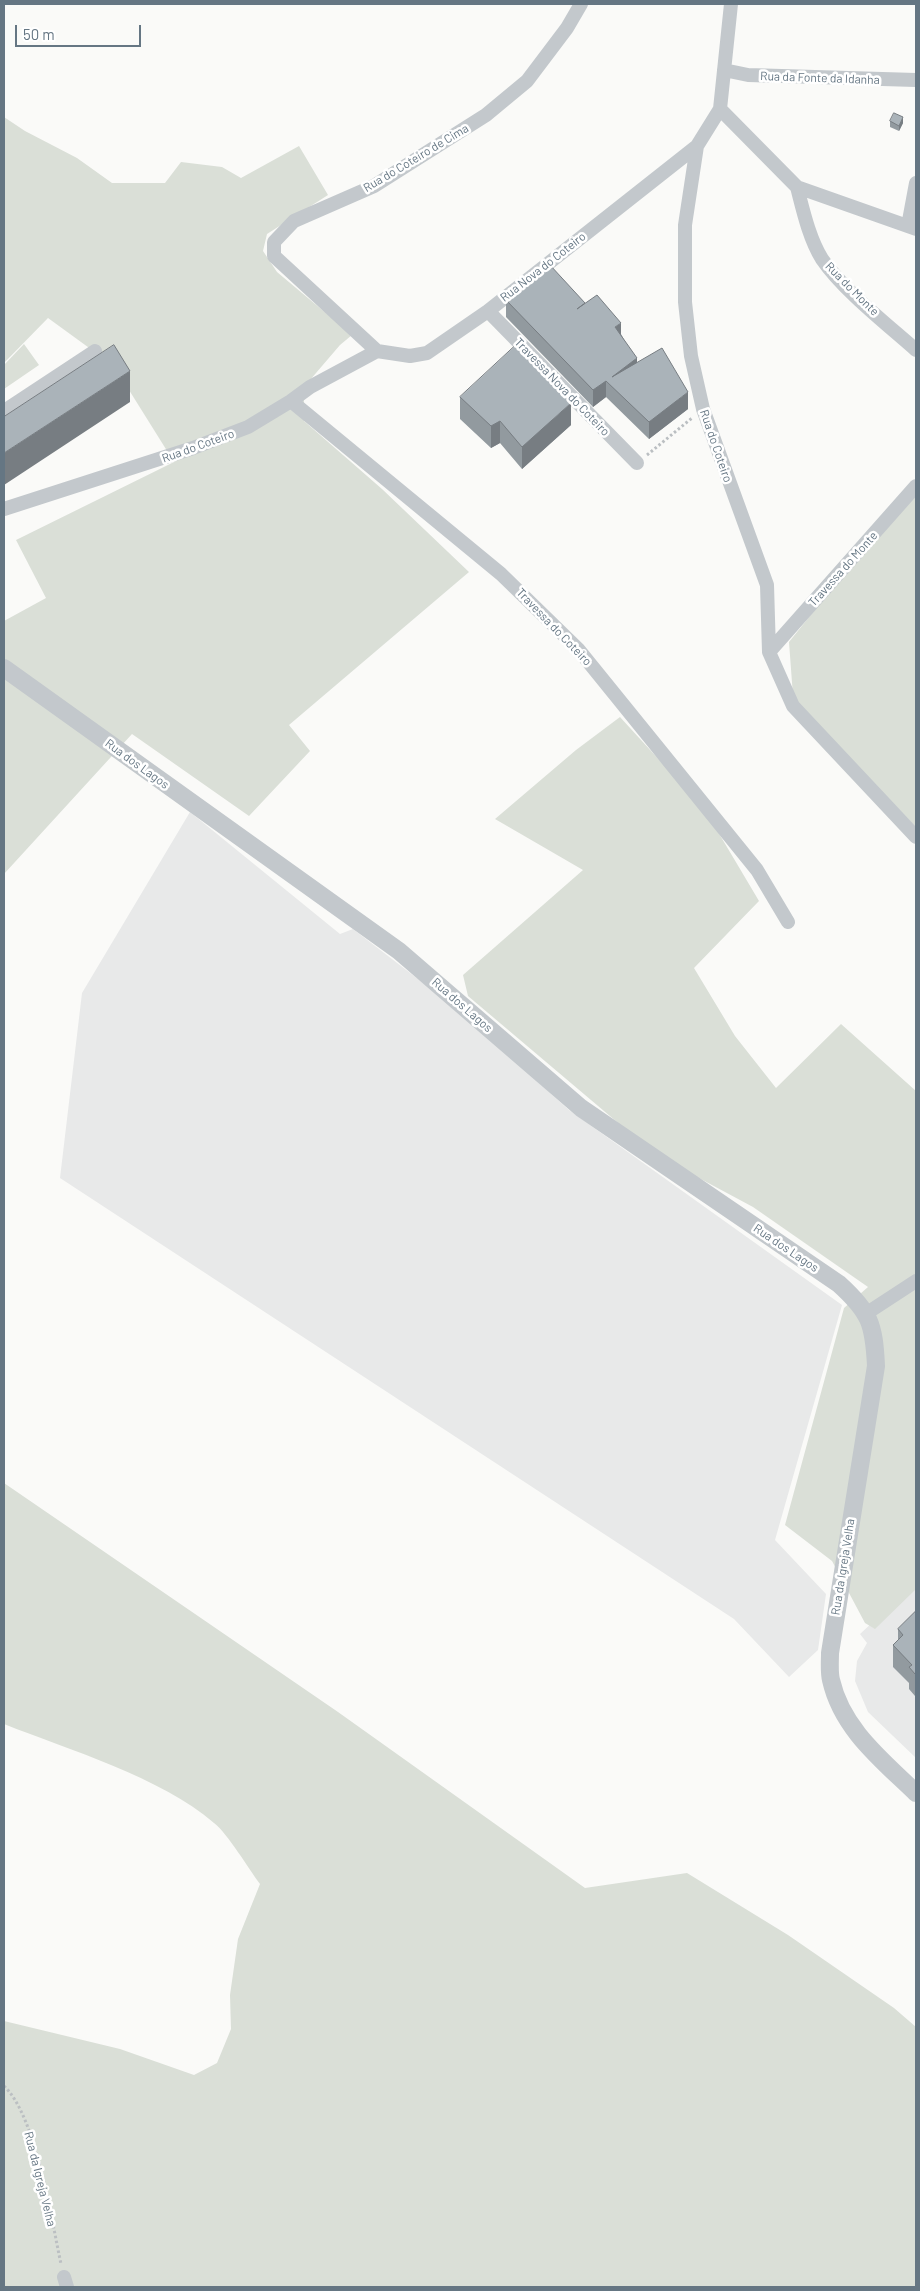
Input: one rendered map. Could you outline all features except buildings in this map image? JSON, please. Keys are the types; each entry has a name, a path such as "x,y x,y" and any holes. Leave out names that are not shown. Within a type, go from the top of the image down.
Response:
{"street":[{"name":"Rua do Coteiro de Cima","path":"377,351 274,256 274,242 294,220 374,186 486,115 527,81 567,28 582,4"},
{"name":"Rua do Coteiro","path":"731,4 720,109 697,146 685,225 685,302 692,356 703,409 767,585 770,652 793,706 916,837"},
{"name":"Rua da Fonte da Idanha","path":"724,70 748,75 916,80"},
{"path":"720,109 797,187 912,228 916,183"},
{"name":"Rua Nova do Coteiro","path":"377,351 410,356 427,353 488,311 697,146"},
{"name":"Rua do Monte","path":"797,187 806,221 821,258 834,274 916,350"},
{"name":"Travessa Nova do Coteiro","path":"488,311 637,463"},
{"name":"Rua do Coteiro","path":"4,508 193,448 248,427 292,401 310,387 377,351"},
{"path":"4,411 95,352"},
{"name":"Travessa do Coteiro","path":"292,401 501,574 578,649 757,870 788,922"},
{"name":"Travessa do Monte","path":"770,652 916,486"},
{"name":"Rua dos Lagos","path":"4,668 399,951 581,1108 839,1284 867,1314"},
{"path":"867,1314 916,1281"},
{"name":"Rua da Igreja Velha","path":"867,1314 875,1337 876,1366 830,1653 831,1680 842,1710 859,1737 916,1793"}],"path":[{"path":"637,463 703,409"},
{"name":"Rua da Igreja Velha","path":"4,2086 14,2095 32,2137 66,2282"}],"shaded area":[{"path":"4,117 25,131 77,158 112,183 165,183 181,162 222,167 241,178 299,146 328,195 267,234 263,251 277,272 352,335 340,345 304,387 304,421 382,489 469,572 289,725 310,751 249,816 132,734 4,874 4,621 46,598 16,540 174,462 114,366 48,318 4,363"},
{"path":"24,344 39,365 4,389 4,365"},
{"path":"916,484 916,827 813,720 793,696 789,642"},
{"path":"620,717 705,810 759,901 694,968 735,1036 776,1088 841,1024 916,1091 916,1589 875,1629 865,1623 832,1561 785,1525 844,1308 868,1287 753,1207 656,1155 468,996 463,975 583,870 495,819 576,750"},
{"path":"190,812 340,934 353,929 453,1006 569,1110 842,1305 775,1540 826,1594 818,1650 789,1677 734,1619 60,1178 82,993"},
{"path":"4,1483 338,1712 585,1888 687,1873 788,1935 894,2008 916,2027 916,2287 4,2287 4,2021 120,2049 194,2075 217,2063 231,2029 230,1995 238,1939 260,1884 220,1828 168,1792 114,1766 4,1724"},
{"path":"916,1582 916,1758 868,1712 855,1681 857,1661 867,1643 860,1634"}]}
